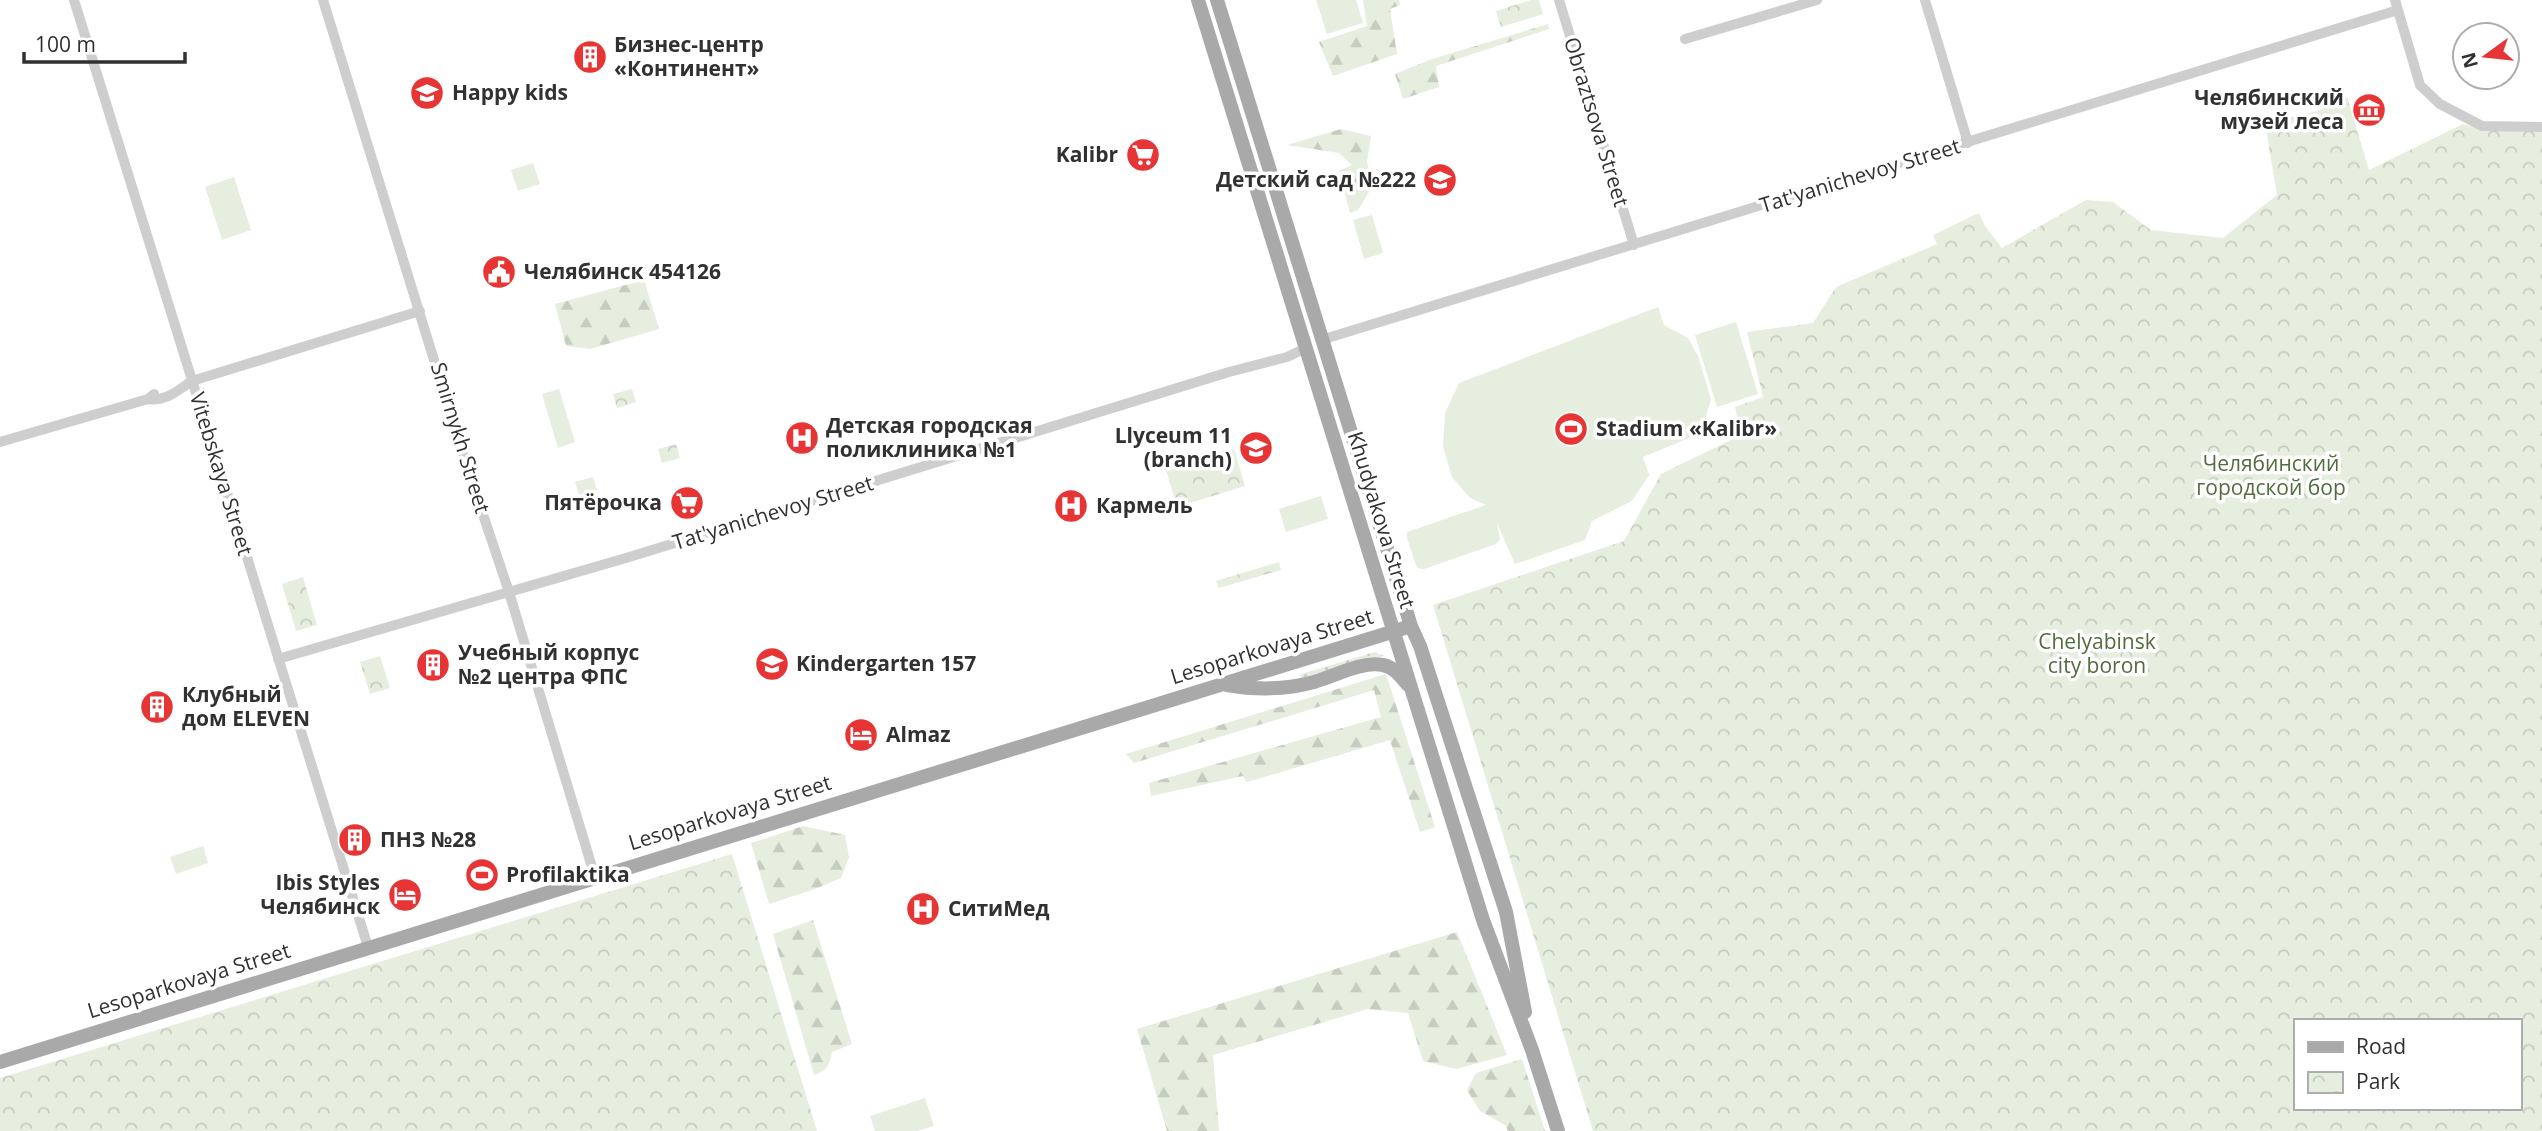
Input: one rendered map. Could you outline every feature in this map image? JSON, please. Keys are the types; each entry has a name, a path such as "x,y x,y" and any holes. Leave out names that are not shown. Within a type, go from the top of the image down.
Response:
{"main road":[{"name":"Khudyakova Street","path":"1198,0 1483,920 1532,1050 1558,1131"},
{"name":"Khudyakova Street","path":"1217,0 1411,626 1420,646 1506,912 1532,1050"},
{"path":"1306,348 1321,340"},
{"name":"Lesoparkovaya Street","path":"0,1062 1411,626"},
{"path":"1222,684 1254,690 1302,685 1374,664 1387,666 1397,672 1413,691"}],"street":[{"name":"Vitebskaya Street","path":"74,0 368,947"},
{"name":"Smirnykh Street","path":"323,0 467,467 509,592 595,877"},
{"name":"Obraztsova Street","path":"1559,0 1634,245"},
{"path":"1685,39 1817,0"},
{"path":"1925,0 1968,143"},
{"path":"2396,5 2420,85 2440,104 2482,126 2542,128"},
{"name":"Tat'yanichevoy Street","path":"1321,340 1968,143 2396,5"},
{"path":"0,442 148,398 156,400 172,396 192,381 420,311"},
{"name":"Tat'yanichevoy Street","path":"278,659 751,520 1229,372 1287,357 1306,348"}],"green space":[{"path":"1316,0 1356,0 1363,23 1327,34"},
{"path":"1363,0 1399,0 1400,5 1390,9 1397,54 1333,76 1319,42 1367,26"},
{"path":"1539,0 1543,14 1501,27 1496,11"},
{"path":"1548,24 1549,29 1436,66 1439,87 1403,99 1395,74 1432,59"},
{"name":"Chelyabinsk city boron","path":"2347,97 2369,170 2463,124 2480,129 2542,130 2542,1131 1593,1131 1433,605 1624,541 1661,474 1741,435 1735,407 1763,397 1747,332 1813,323 1836,287 1937,244 1933,235 1979,213 1985,226 2002,248 2086,200 2113,202 2151,230 2223,238 2277,195 2265,123 2317,111"},
{"path":"1341,129 1371,136 1367,162 1372,187 1358,210 1350,213 1339,171 1352,165 1339,153 1287,145"},
{"path":"533,163 540,184 518,191 511,170"},
{"path":"234,177 251,230 222,240 205,187"},
{"path":"1372,215 1383,253 1364,259 1353,220"},
{"path":"644,280 659,329 590,349 566,346 555,304"},
{"name":"Stadium «Kalibr»","path":"1658,307 1664,325 1688,338 1698,356 1711,399 1704,423 1694,436 1643,457 1649,475 1632,501 1592,521 1585,540 1515,564 1497,523 1500,539 1496,544 1424,569 1417,568 1407,532 1486,505 1470,498 1452,477 1443,447 1445,413 1459,383"},
{"path":"1736,322 1758,394 1717,407 1695,335"},
{"path":"559,389 575,442 558,448 542,394"},
{"path":"632,389 636,402 617,408 613,394"},
{"path":"676,444 680,458 662,463 658,449"},
{"path":"1234,449 1245,486 1177,507 1166,470"},
{"path":"593,477 597,490 579,495 575,482"},
{"path":"1321,496 1328,519 1286,532 1279,509"},
{"path":"1279,562 1281,570 1219,588 1216,581"},
{"path":"303,577 317,625 296,631 282,584"},
{"path":"1375,652 1384,656 1300,677 1301,674"},
{"path":"380,656 390,688 370,694 360,662"},
{"path":"1386,674 1435,827 1420,832 1390,740 1247,782 1243,776 1151,796 1149,783 1381,717 1374,690 1134,763 1126,754"},
{"path":"803,826 845,835 849,857 841,878 769,904 751,843"},
{"path":"203,846 208,863 176,874 170,857"},
{"path":"732,854 817,1131 0,1131 0,1078"},
{"path":"813,920 852,1044 832,1052 827,1067 814,1075 773,934"},
{"path":"1457,932 1507,1055 1456,1069 1423,1061 1408,1013 1368,1009 1213,1055 1219,1131 1167,1131 1137,1029"},
{"path":"1522,1059 1545,1131 1508,1131 1505,1125 1480,1111 1467,1090 1476,1073"},
{"path":"925,1098 934,1126 917,1131 875,1131 870,1116"}],"place":[{"name":"Бизнес-центр «Континент»","path":"590,57"},
{"name":"Happy kids","path":"427,93"},
{"name":"Челябинский музей леса","path":"2369,110"},
{"name":"Kalibr","path":"1143,155"},
{"name":"Детский сад №222","path":"1440,180"},
{"name":"Челябинск 454126","path":"499,272"},
{"name":"Stadium «Kalibr»","path":"1571,429"},
{"name":"Детская городская поликлиника №1","path":"802,438"},
{"name":"Llyceum 11 (branch)","path":"1256,448"},
{"name":"Пятёрочка","path":"687,503"},
{"name":"Кармель","path":"1071,506"},
{"name":"Kindergarten 157","path":"772,664"},
{"name":"Учебный корпус №2 центра ФПС","path":"433,665"},
{"name":"Клубный дом ELEVEN","path":"157,707"},
{"name":"Almaz","path":"861,735"},
{"name":"ПНЗ №28","path":"355,840"},
{"name":"Profilaktika","path":"482,875"},
{"name":"Ibis Styles Челябинск","path":"405,895"},
{"name":"СитиМед","path":"923,909"}],"park label":[{"name":"Челябинский городской бор","path":"2271,476"}]}
